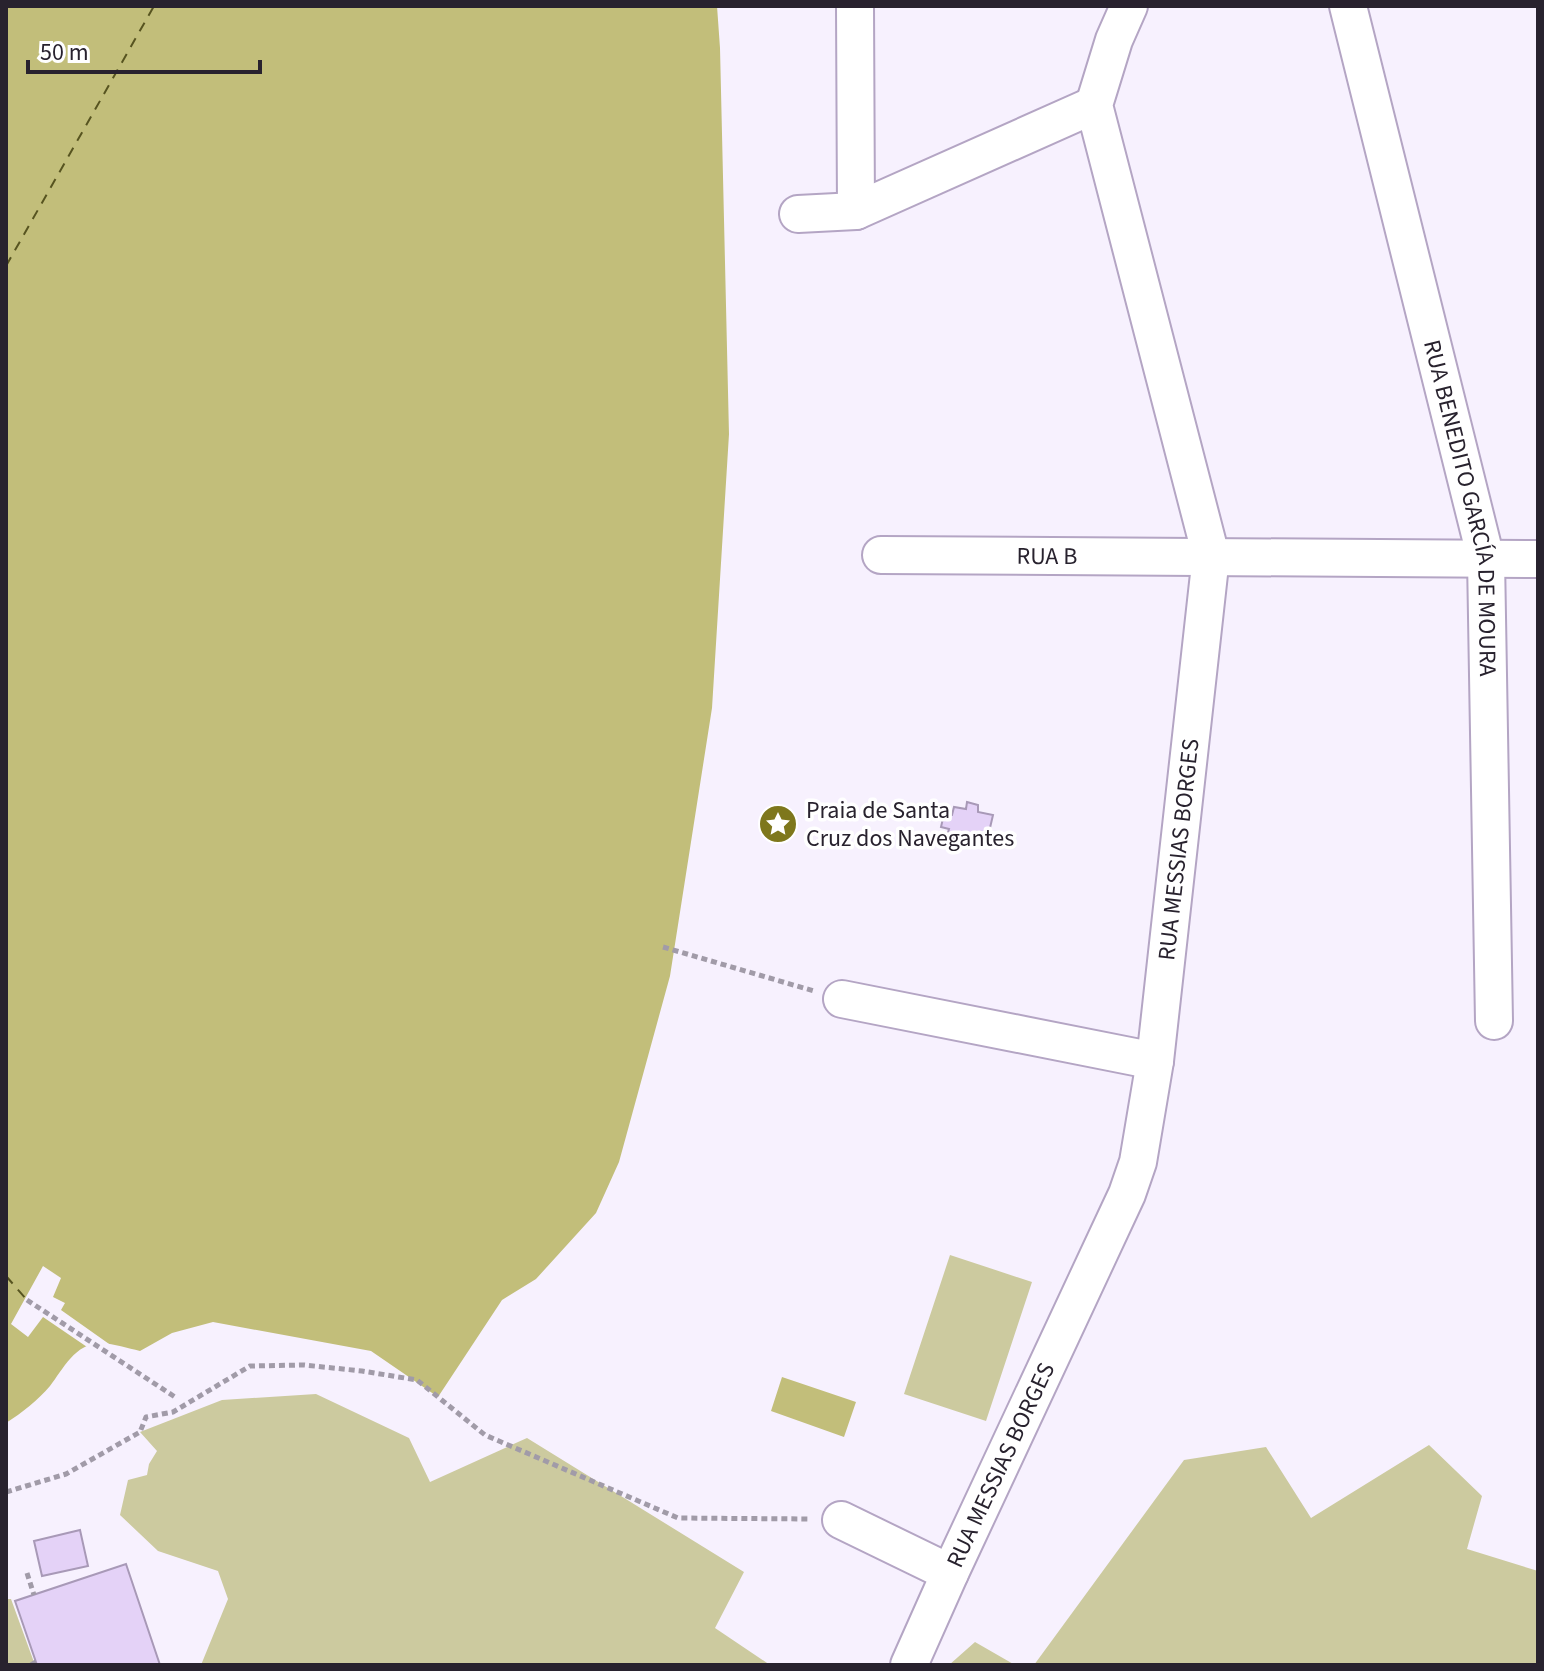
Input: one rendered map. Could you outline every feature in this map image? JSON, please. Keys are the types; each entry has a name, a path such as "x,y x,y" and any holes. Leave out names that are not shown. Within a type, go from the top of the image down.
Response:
{"street":[{"path":"855,6 856,211"},
{"path":"798,214 856,211 1094,105 1114,40 1129,6"},
{"name":"RUA BENEDITO GARCÍA DE MOURA","path":"1348,6 1486,559 1494,1021"},
{"name":"RUA MESSIAS BORGES","path":"909,1665 1127,1194 1138,1162 1155,1061 1211,556 1094,105"},
{"name":"RUA B","path":"881,555 1538,559"},
{"path":"842,999 1155,1061"},
{"path":"841,1520 930,1566 950,1573"}],"path":[{"path":"663,947 842,999"},
{"path":"27,1300 175,1397"},
{"path":"6,1492 66,1474 140,1432 146,1417 173,1412 250,1366 304,1365 417,1380 485,1435 678,1518 841,1520"},
{"path":"27,1573 34,1595"}],"shaded area":[{"path":"6,6 717,6 729,434 712,708 670,976 619,1162 596,1213 536,1279 502,1300 438,1397 371,1351 213,1322 172,1333 140,1351 102,1343 85,1347 71,1358 40,1396 6,1423"},
{"path":"950,1255 1032,1282 986,1421 904,1394"},
{"path":"782,1377 856,1402 844,1437 771,1411"},
{"path":"316,1394 409,1438 430,1482 527,1438 744,1572 715,1628 770,1665 201,1665 228,1599 218,1571 158,1551 120,1515 128,1480 147,1475 157,1451 140,1432 222,1400"},
{"path":"1429,1445 1482,1496 1467,1549 1538,1571 1538,1665 1034,1665 1184,1460 1266,1447 1311,1518"},
{"path":"6,1599 11,1599 35,1665 6,1665"},
{"path":"975,1642 1015,1665 949,1665"}],"pier":[{"path":"43,1266 61,1278 53,1297 65,1303 61,1310 119,1351 101,1347 90,1349 43,1317 28,1337 11,1324"}],"building":[{"path":"967,802 978,805 978,812 993,815 986,845 970,841 969,847 959,846 960,839 947,836 949,829 941,827 944,814 952,815 954,807 966,809"},
{"path":"80,1530 88,1566 42,1576 34,1541"},
{"path":"126,1564 160,1665 37,1665 15,1601"}],"ferry route":[{"path":"6,266 154,6"},
{"path":"6,1276 27,1300"}],"place":[{"name":"Praia de Santa Cruz dos Navegantes","path":"778,824"}]}
